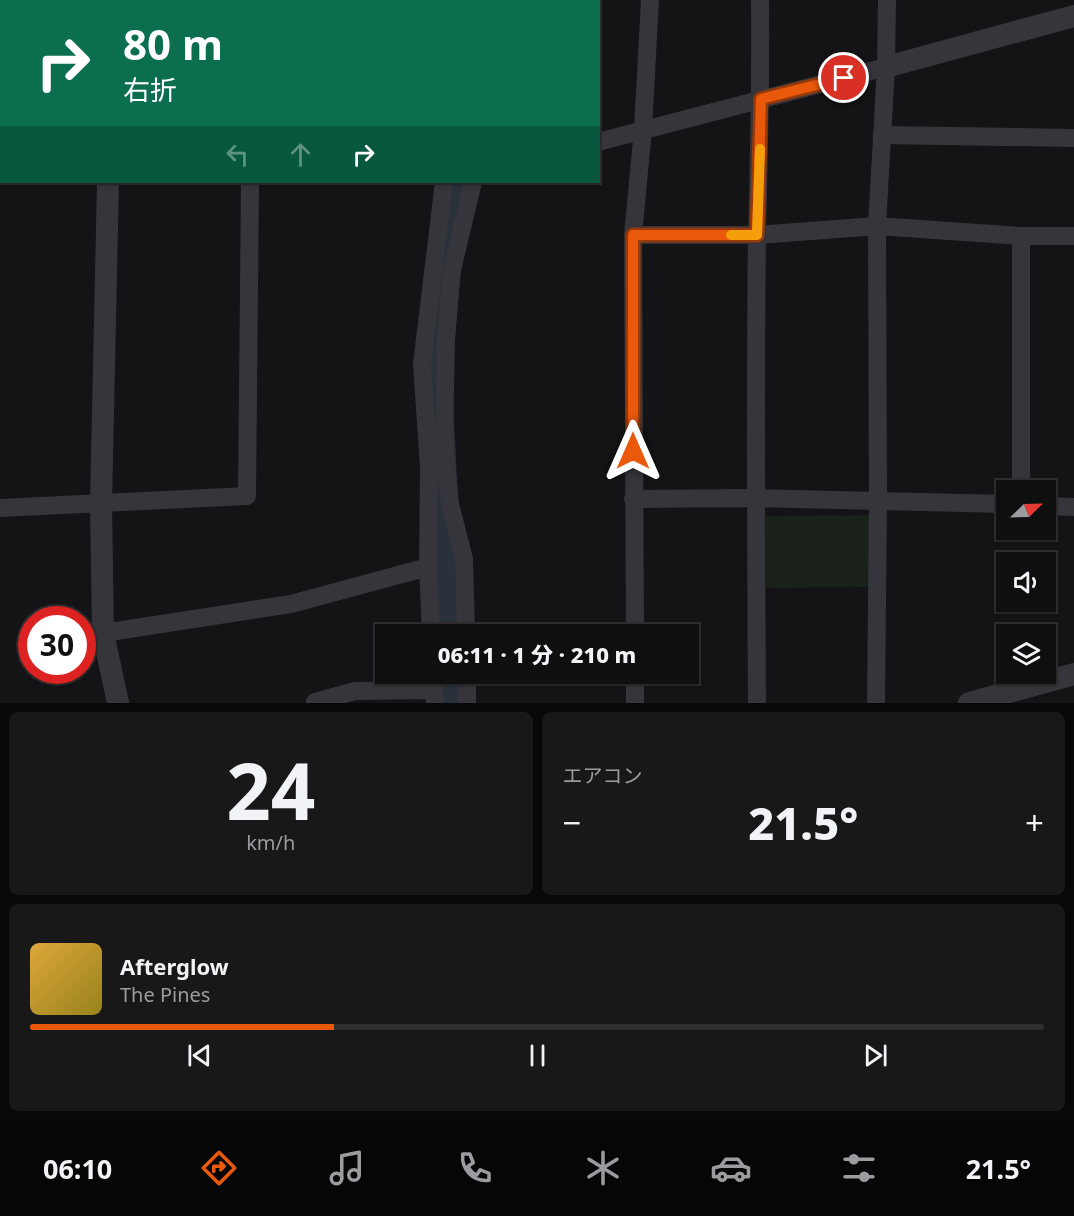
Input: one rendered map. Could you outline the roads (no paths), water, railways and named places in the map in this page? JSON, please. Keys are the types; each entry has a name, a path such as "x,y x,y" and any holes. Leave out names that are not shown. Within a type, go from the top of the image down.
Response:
{"street":[{"path":"634,624 633,235 643,129 650,0"},
{"path":"757,703 755,498 757,235 761,99 760,0"},
{"path":"876,703 877,226 886,67 887,0"},
{"path":"600,141 1074,16"},
{"path":"882,135 1074,138"},
{"path":"108,183 101,504 103,633 118,703"},
{"path":"0,508 247,496 250,183"},
{"path":"431,624 428,567 429,468 422,364 444,183"},
{"path":"466,624 464,560 450,504 444,445 446,336 452,270 472,183"},
{"path":"633,235 757,235 877,226 1021,236 1074,236"},
{"path":"1021,236 1021,480"},
{"path":"633,499 755,498 996,504"},
{"path":"1056,506 1074,507"},
{"path":"103,633 291,604 428,567"},
{"path":"969,703 1015,697 1074,674"},
{"path":"467,684 467,703"},
{"path":"635,684 635,703"},
{"path":"315,702 355,691 434,689"}],"waterway":[{"path":"447,624 436,381 445,262 455,183"},
{"path":"447,684 447,703"}]}
